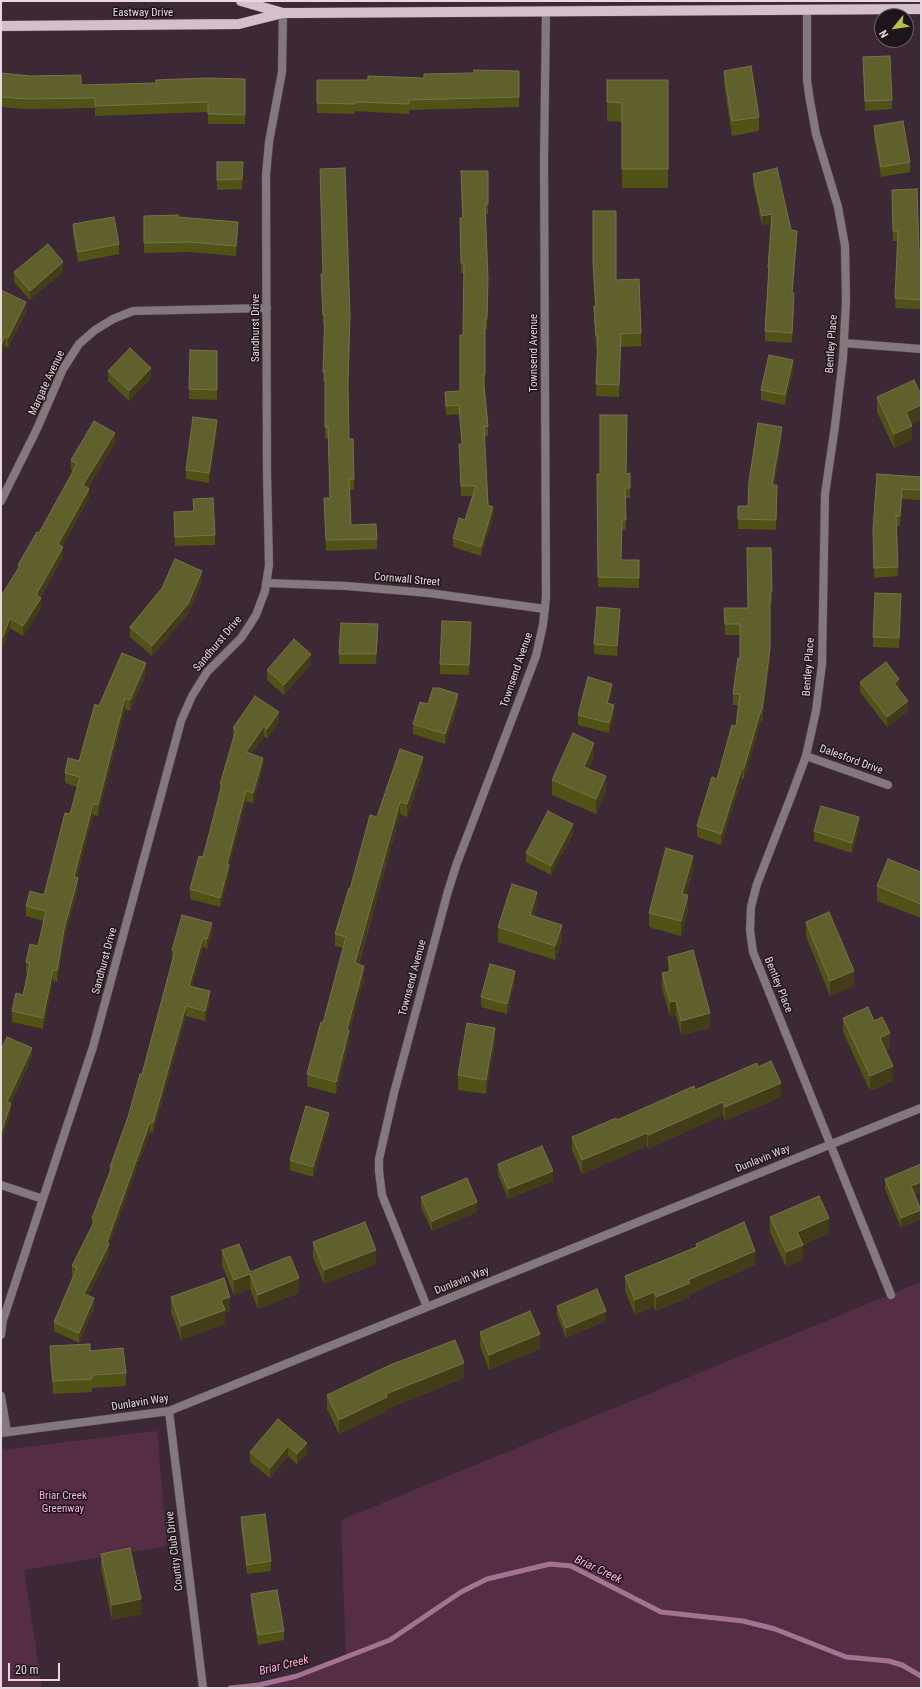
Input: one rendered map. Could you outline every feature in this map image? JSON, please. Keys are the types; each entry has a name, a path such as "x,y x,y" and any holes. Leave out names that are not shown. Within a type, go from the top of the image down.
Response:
{"main road":[{"name":"Eastway Drive","path":"241,1 283,13"},
{"name":"Eastway Drive","path":"1,26 239,24 283,13 921,9"}],"street":[{"name":"Bentley Place","path":"807,9 807,79 809,95 816,134 838,207 845,246 846,294 844,343 835,426 825,494 822,664 820,687 806,756 757,884 751,908 750,930 753,952 891,1295"},
{"name":"Townsend Avenue","path":"427,1307 382,1195 379,1171 380,1149 448,891 461,851 536,656 543,625 545,609 544,160 546,12"},
{"name":"Sandhurst Drive","path":"1,1335 3,1320 93,1047 181,721 192,696 207,672 241,638 256,615 266,583 269,565 266,175 269,142 282,72 283,13"},
{"name":"Margate Avenue","path":"1,501 36,431 63,369 79,344 95,330 113,319 133,312 267,308"},
{"path":"844,343 921,349"},
{"name":"Cornwall Street","path":"266,583 347,586 430,593 545,609"},
{"name":"Dalesford Drive","path":"806,756 888,786"},
{"name":"Dunlavin Way","path":"4,1432 169,1411 921,1108"},
{"path":"1,1185 43,1199"},
{"path":"1,1396 4,1432"},
{"name":"Country Club Drive","path":"169,1411 203,1688"}],"green space":[{"path":"921,1282 921,1688 256,1688 346,1660 341,1520"},
{"name":"Briar Creek Greenway","path":"157,1431 167,1546 24,1570 42,1688 1,1688 1,1450"}],"building":[{"path":"890,56 892,100 865,101 863,57"},
{"path":"751,66 759,117 732,121 724,71"},
{"path":"474,70 519,71 519,97 409,100 409,104 355,102 355,104 317,103 317,80 368,80 368,76 424,78 424,74 474,73"},
{"path":"1,73 31,76 81,75 81,85 156,83 156,80 208,78 245,79 245,115 208,114 208,102 95,106 95,98 26,99 1,97"},
{"path":"607,80 668,80 668,169 622,169 622,103 607,102"},
{"path":"903,121 910,162 881,167 874,126"},
{"path":"217,162 243,162 242,179 217,180"},
{"path":"345,168 350,315 348,384 349,439 353,439 354,479 349,479 351,525 376,524 377,539 326,540 324,498 330,498 328,427 325,427 325,372 323,372 325,315 323,315 321,274 323,274 320,169"},
{"path":"777,168 791,230 797,231 792,293 794,293 792,333 765,331 772,214 762,216 753,174"},
{"path":"461,171 488,171 488,204 485,204 488,279 487,319 485,319 485,375 483,375 488,426 484,427 488,505 493,507 481,547 453,538 459,518 465,520 476,486 461,486 459,444 462,444 459,405 446,406 445,392 460,391 460,335 463,335 464,263 461,263 460,218 463,218"},
{"path":"917,189 919,250 921,250 921,300 895,298 898,231 893,231 892,190"},
{"path":"593,211 616,211 616,280 639,279 641,333 621,334 619,385 596,384 598,336 596,336 594,306 596,306 593,262"},
{"path":"178,215 178,217 238,222 236,246 189,242 144,243 144,216"},
{"path":"114,217 119,244 78,252 73,224"},
{"path":"48,244 63,262 30,291 14,272"},
{"path":"1,290 26,302 8,338 5,336 1,346"},
{"path":"130,348 151,368 129,391 108,371"},
{"path":"190,350 217,351 217,390 189,389"},
{"path":"769,355 793,360 785,395 761,390"},
{"path":"914,380 921,395 921,405 906,412 912,426 894,434 877,397"},
{"path":"600,415 627,415 626,474 630,473 630,488 625,488 626,520 622,520 621,560 639,560 639,578 598,577 597,474 600,474"},
{"path":"193,417 217,420 209,473 186,470"},
{"path":"94,421 115,433 83,485 89,489 58,544 63,547 36,595 41,598 23,626 10,618 1,641 1,596 20,566 18,565 37,532 39,533 77,464 71,460"},
{"path":"758,423 782,427 772,485 777,485 776,520 738,519 738,506 748,506 749,481"},
{"path":"877,474 921,477 921,490 902,489 900,516 896,516 898,567 874,568 873,530"},
{"path":"213,498 215,535 175,537 174,512 194,511 193,499"},
{"path":"747,548 771,548 772,592 770,592 770,648 762,710 721,834 697,826 712,777 717,779 732,725 736,726 740,694 733,694 738,658 740,659 740,624 725,624 724,608 748,608"},
{"path":"175,559 202,571 188,604 152,646 130,627 162,588"},
{"path":"875,593 901,594 899,638 873,637"},
{"path":"597,607 620,609 617,646 594,644"},
{"path":"442,621 471,622 469,665 440,664"},
{"path":"341,623 378,624 376,654 339,654"},
{"path":"294,639 311,654 284,685 267,670"},
{"path":"122,653 146,663 130,700 125,698 98,805 93,804 74,877 78,878 64,929 57,971 53,970 43,1018 12,1011 16,993 23,995 30,963 26,962 30,944 38,946 46,911 26,906 30,891 44,895 65,813 70,814 80,777 65,773 68,758 79,761 95,704 99,706"},
{"path":"886,662 899,679 894,683 908,701 887,717 860,682"},
{"path":"588,677 612,684 607,703 614,705 609,723 578,715"},
{"path":"433,688 439,688 458,694 445,734 413,724 420,702 428,704"},
{"path":"255,696 279,712 267,729 264,726 246,752 263,758 253,793 246,791 227,864 229,865 220,898 190,889 199,856 203,857 222,784 220,784 236,730 233,728"},
{"path":"573,733 594,743 584,767 606,776 596,799 552,780"},
{"path":"400,749 423,757 407,804 400,802 355,963 364,966 347,1029 349,1030 336,1082 307,1074 321,1022 323,1023 346,937 335,934 349,888 350,889 370,815 377,817"},
{"path":"821,806 859,817 852,843 814,831"},
{"path":"548,811 573,824 551,866 526,853"},
{"path":"666,848 693,856 682,894 688,895 681,921 649,913"},
{"path":"888,859 921,872 921,904 877,886"},
{"path":"512,884 537,892 530,915 562,925 555,946 498,927"},
{"path":"829,912 854,971 830,981 806,922"},
{"path":"182,915 212,923 207,939 203,938 189,986 210,991 205,1011 186,1006 153,1123 150,1122 107,1242 109,1244 84,1294 94,1298 79,1333 54,1322 77,1268 72,1266 95,1220 92,1218 112,1167 110,1167 128,1117 140,1074 142,1074 175,951 172,950"},
{"path":"693,950 710,1013 681,1021 676,1001 670,1002 662,973 671,971 668,957"},
{"path":"490,964 515,971 507,1004 481,997"},
{"path":"868,1007 874,1021 882,1017 890,1033 880,1038 893,1066 870,1076 843,1018"},
{"path":"467,1023 495,1028 486,1080 458,1075"},
{"path":"7,1037 32,1048 7,1102 11,1103 1,1133 1,1050"},
{"path":"771,1061 781,1083 725,1107 723,1102 648,1135 647,1133 582,1160 572,1137 616,1118 617,1120 694,1086 695,1090 757,1063 758,1067"},
{"path":"306,1106 329,1113 313,1167 290,1160"},
{"path":"542,1146 553,1171 508,1189 498,1164"},
{"path":"921,1164 921,1182 911,1186 921,1210 901,1218 885,1179"},
{"path":"467,1178 477,1202 432,1221 421,1197"},
{"path":"819,1196 829,1218 797,1232 803,1245 786,1252 770,1217"},
{"path":"365,1222 376,1250 324,1270 313,1242"},
{"path":"744,1222 755,1251 688,1280 690,1283 656,1297 654,1292 635,1300 625,1276 697,1247 696,1244"},
{"path":"239,1244 250,1272 290,1256 299,1278 258,1295 250,1274 234,1280 222,1250"},
{"path":"224,1278 230,1297 221,1300 225,1310 181,1326 171,1297"},
{"path":"597,1289 606,1311 566,1328 557,1306"},
{"path":"530,1311 540,1334 489,1355 480,1332"},
{"path":"455,1340 464,1363 386,1394 387,1397 339,1420 327,1395 390,1365"},
{"path":"90,1344 90,1351 123,1348 126,1373 92,1375 92,1379 53,1381 50,1346"},
{"path":"278,1419 307,1443 297,1454 288,1446 270,1468 250,1452"},
{"path":"265,1514 271,1561 247,1565 241,1517"},
{"path":"130,1548 141,1599 112,1605 101,1554"},
{"path":"277,1590 284,1631 258,1635 251,1594"}],"waterway":[{"name":"Briar Creek","path":"230,1688 259,1685 297,1676 390,1640 461,1592 487,1579 550,1564 571,1566 661,1612 743,1621 775,1629 846,1657 889,1661 902,1665 921,1676"}]}
